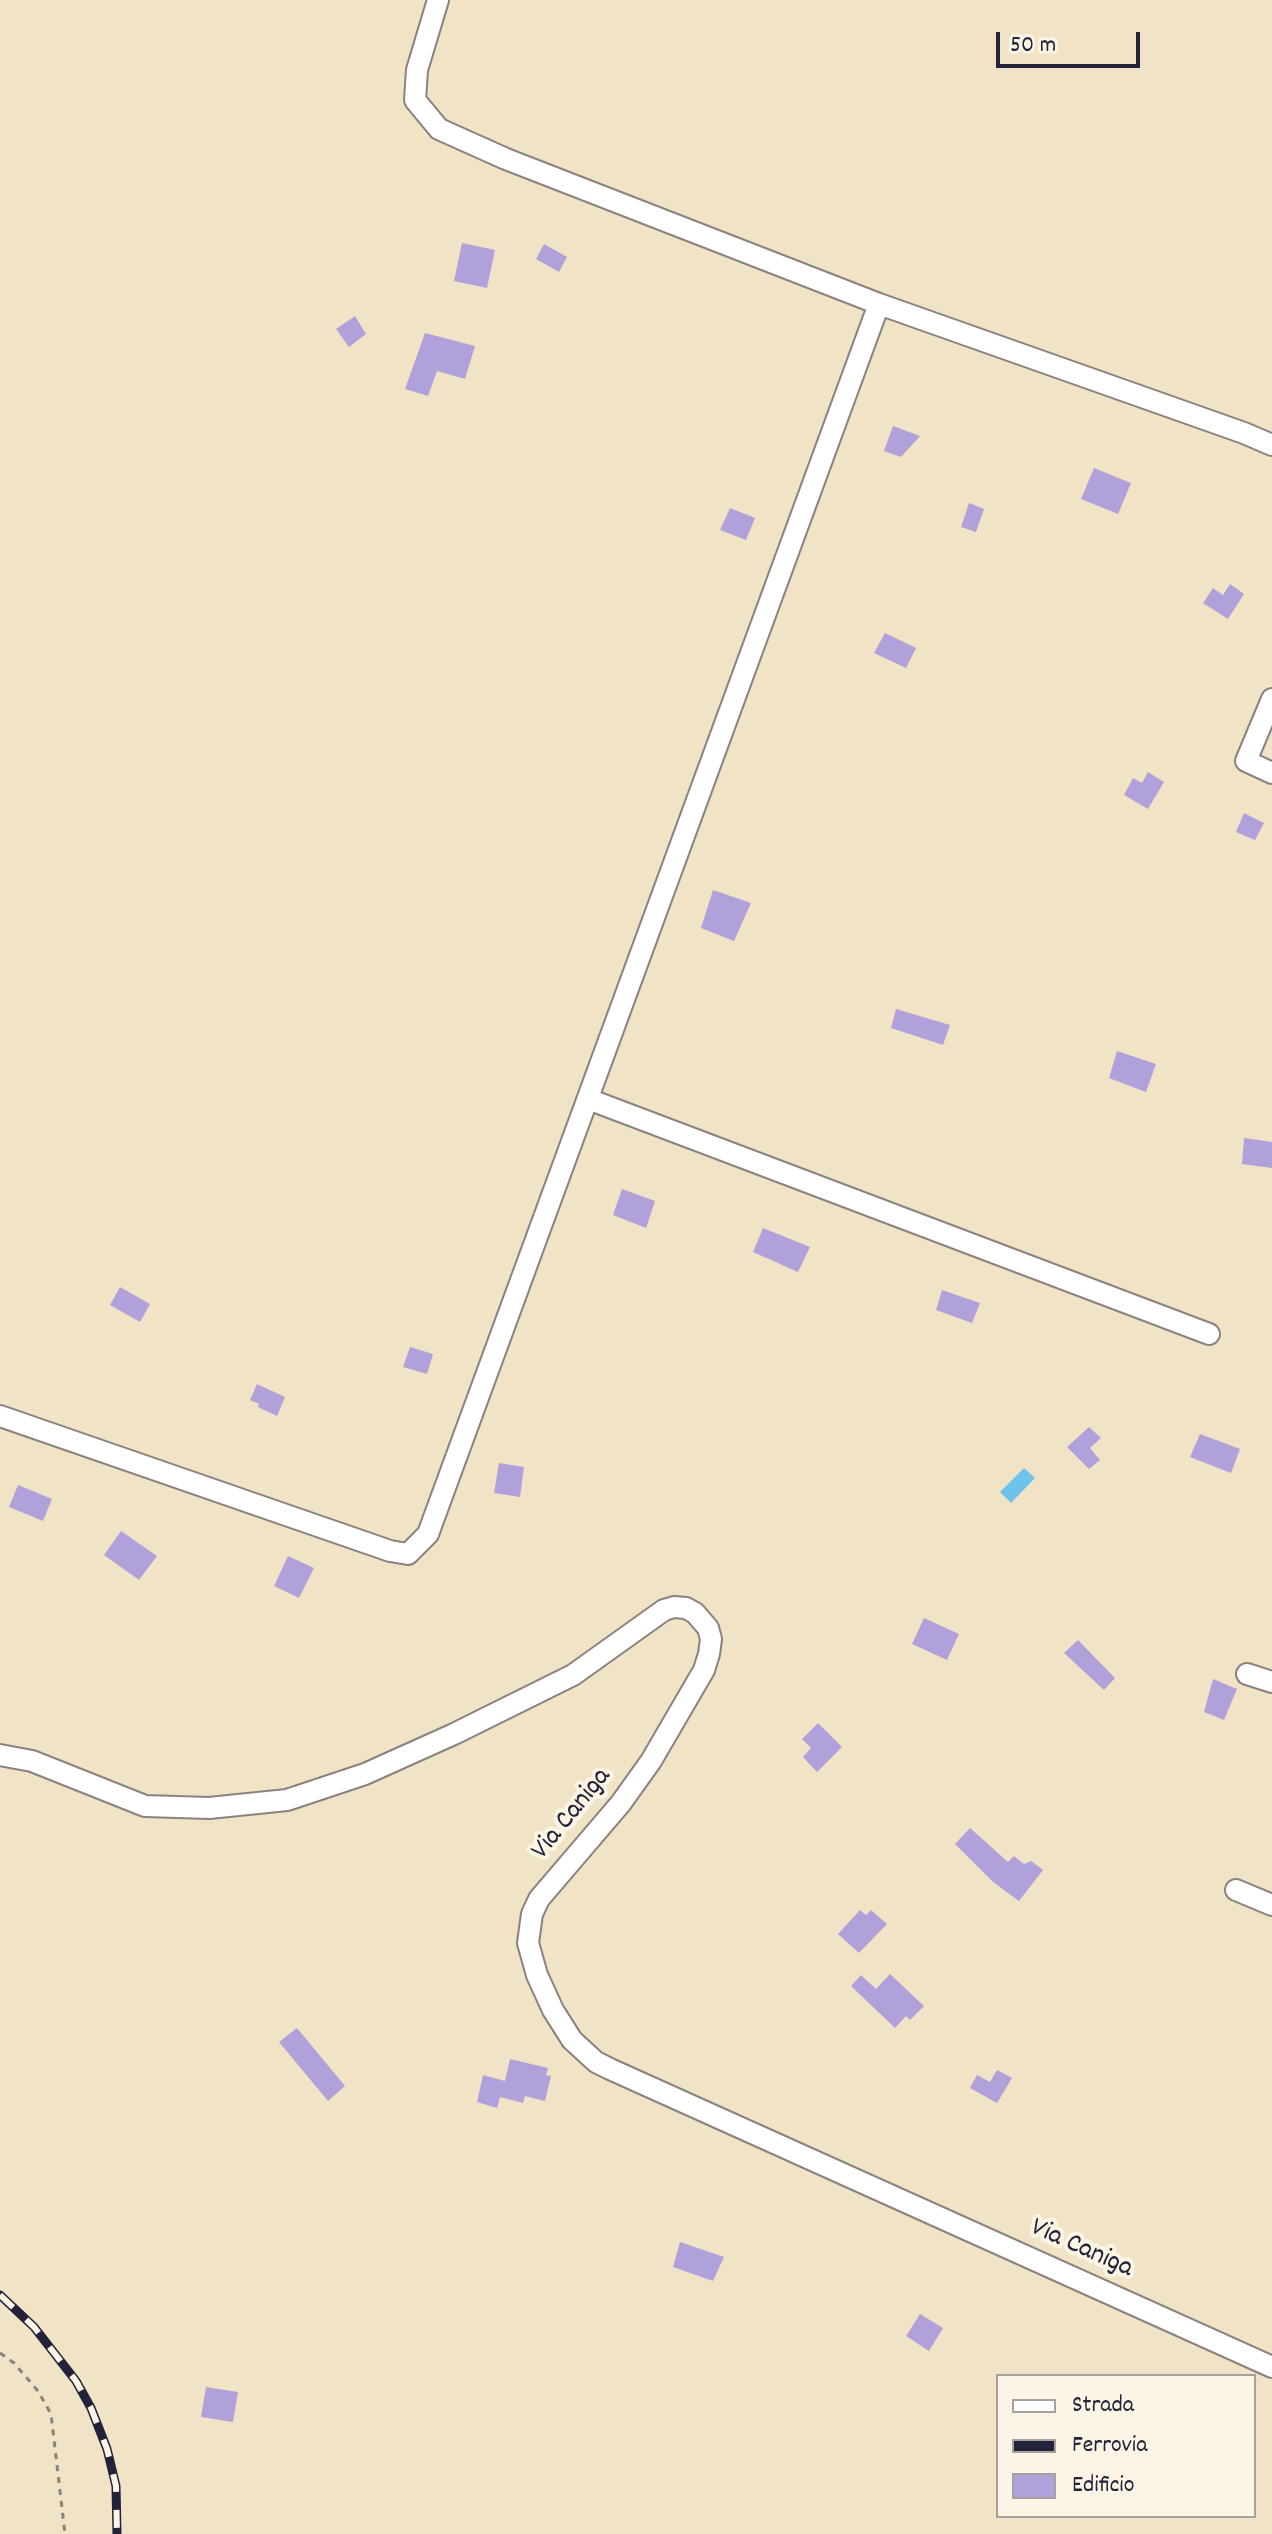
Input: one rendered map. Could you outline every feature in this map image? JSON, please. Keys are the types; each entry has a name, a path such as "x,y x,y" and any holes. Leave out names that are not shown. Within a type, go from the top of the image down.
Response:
{"street":[{"path":"438,0 417,70 415,100 439,129 515,163 879,304 1272,445"},
{"path":"0,1416 390,1551 408,1554 428,1534 879,304"},
{"path":"1272,699 1246,761 1272,773"},
{"path":"588,1099 1209,1334"},
{"name":"Via Caniga","path":"0,1755 32,1761 145,1806 209,1808 287,1800 365,1774 454,1734 573,1675 664,1610 686,1608 708,1628 711,1639 704,1670 636,1782 539,1899 532,1914 528,1943 537,1975 553,2010 572,2040 596,2062 610,2069 1272,2367"},
{"path":"1247,1674 1272,1682"},
{"path":"1236,1890 1272,1905"}],"path":[{"path":"0,2353 14,2363 38,2391 51,2414 65,2534"}],"water":[{"path":"1024,1468 1035,1478 1011,1503 1000,1492"}],"building":[{"path":"462,243 495,250 487,288 454,281"},
{"path":"544,244 567,257 559,272 536,259"},
{"path":"355,316 366,334 349,347 336,329"},
{"path":"425,333 475,346 465,379 437,371 428,396 405,389"},
{"path":"893,426 920,436 901,457 884,451"},
{"path":"1094,468 1131,483 1118,514 1081,499"},
{"path":"969,503 984,509 976,532 961,527"},
{"path":"730,508 755,518 746,540 720,530"},
{"path":"1230,584 1244,594 1228,619 1203,603 1213,588 1223,595"},
{"path":"885,633 916,648 906,668 874,653"},
{"path":"1148,772 1164,782 1148,809 1124,795 1133,778 1142,783"},
{"path":"1244,813 1264,823 1255,840 1236,832"},
{"path":"713,890 751,903 734,941 701,928"},
{"path":"896,1009 950,1025 943,1045 891,1028"},
{"path":"1117,1051 1156,1064 1146,1092 1109,1078"},
{"path":"1244,1138 1272,1142 1272,1168 1242,1164"},
{"path":"622,1189 655,1201 646,1228 613,1215"},
{"path":"763,1228 810,1247 798,1272 753,1252"},
{"path":"120,1287 150,1304 140,1322 110,1305"},
{"path":"942,1290 980,1303 972,1323 936,1310"},
{"path":"410,1347 433,1354 427,1374 403,1367"},
{"path":"257,1384 285,1397 277,1416 250,1400"},
{"path":"1089,1427 1101,1438 1090,1448 1100,1460 1089,1469 1067,1447"},
{"path":"1200,1434 1240,1449 1231,1473 1190,1457"},
{"path":"499,1463 524,1467 520,1497 494,1493"},
{"path":"18,1485 52,1499 43,1521 9,1507"},
{"path":"121,1531 157,1556 139,1580 104,1555"},
{"path":"288,1556 314,1568 299,1598 274,1586"},
{"path":"924,1618 959,1634 947,1660 912,1644"},
{"path":"1078,1640 1115,1678 1104,1690 1064,1653"},
{"path":"1213,1679 1237,1689 1224,1720 1204,1712"},
{"path":"818,1723 842,1747 817,1772 803,1757 811,1748 802,1739"},
{"path":"970,1828 1008,1862 1014,1856 1024,1864 1031,1861 1043,1870 1019,1901 993,1882 955,1844"},
{"path":"860,1910 866,1915 871,1910 887,1924 859,1953 838,1934"},
{"path":"890,1974 924,2006 910,2020 906,2016 895,2028 851,1986 861,1975 876,1989"},
{"path":"297,2028 345,2086 328,2101 279,2042"},
{"path":"510,2059 548,2068 546,2075 551,2076 545,2101 525,2096 523,2103 500,2097 497,2108 477,2102 483,2075 505,2081"},
{"path":"997,2070 1012,2078 997,2103 970,2088 977,2075 990,2082"},
{"path":"680,2242 724,2257 713,2281 673,2267"},
{"path":"920,2314 943,2328 929,2351 906,2336"},
{"path":"206,2387 238,2392 233,2422 201,2417"}],"railway":[{"path":"0,2295 34,2327 76,2381 91,2408 107,2449 116,2486 117,2534"}]}
